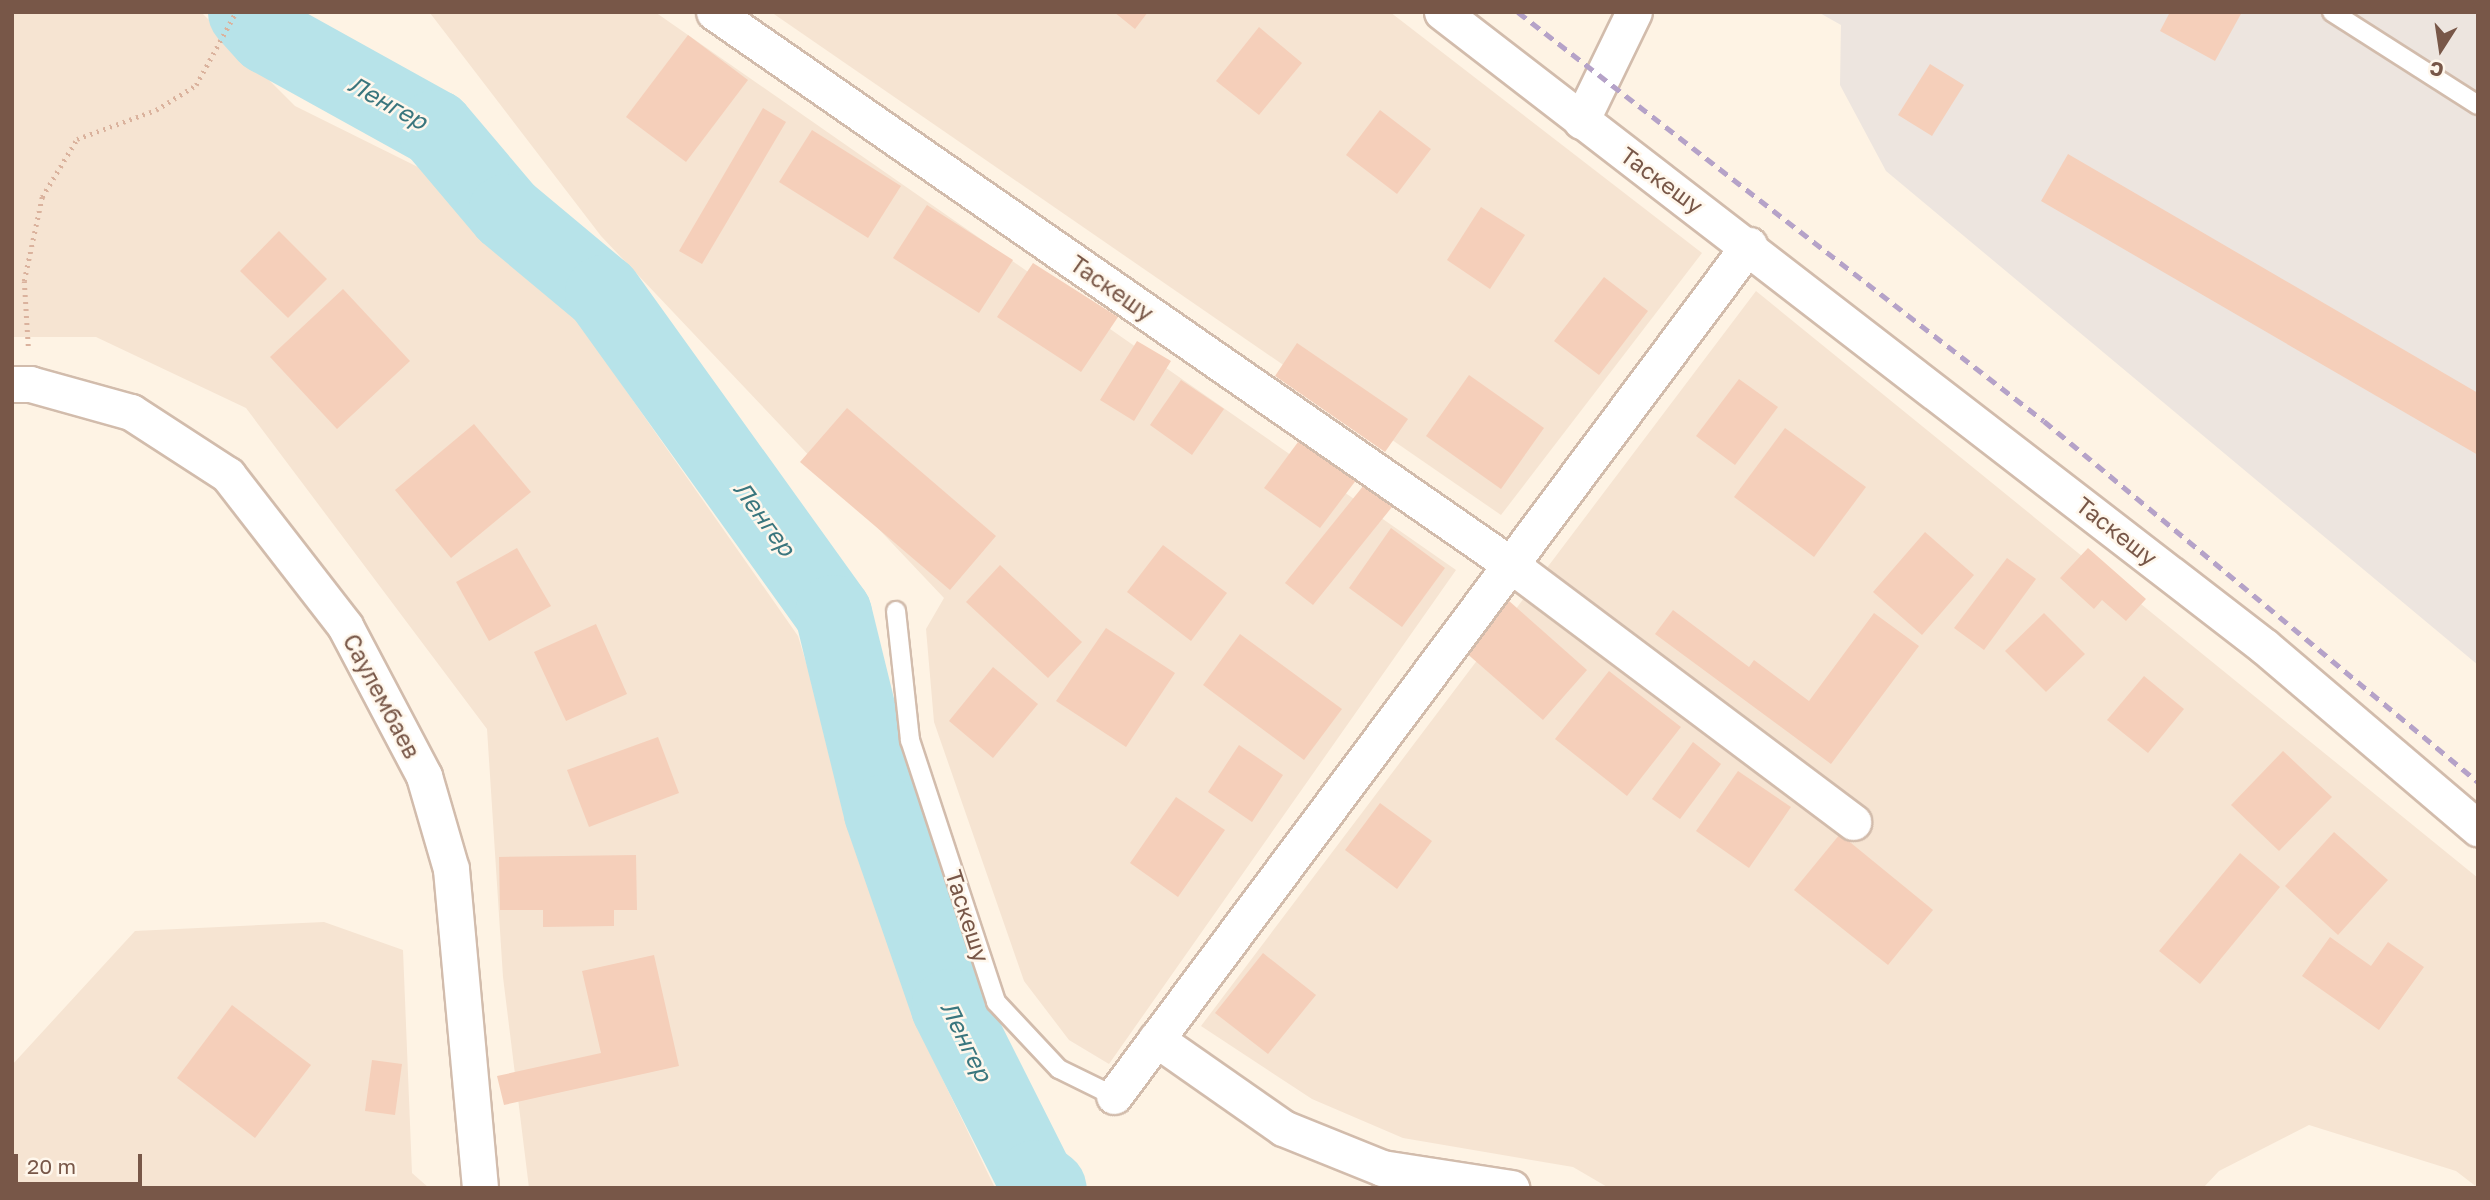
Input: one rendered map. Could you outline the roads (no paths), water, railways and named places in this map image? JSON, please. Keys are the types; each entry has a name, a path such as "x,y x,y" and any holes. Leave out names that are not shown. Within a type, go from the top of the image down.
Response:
{"street":[{"name":"Таскешу","path":"714,12 1511,565 1853,822"},
{"name":"Таскешу","path":"1442,12 1581,121 1749,245 2265,647 2478,828"},
{"path":"1581,121 1634,12"},
{"name":"Таскешу","path":"1114,1096 1749,245"},
{"name":"Саулембаев","path":"21,384 131,412 228,475 345,626 424,776 451,869 480,1188"},
{"path":"1156,1040 1283,1128 1382,1168 1511,1188"}],"lane":[{"path":"2332,12 2478,105"},
{"name":"Таскешу","path":"895,611 910,740 996,1002 1059,1069 1114,1096"}],"waterway":[{"name":"Ленгер","path":"246,12 267,35 435,128 506,212 603,293 833,613 882,813 949,1007 1035,1178 1048,1188"}],"railway":[{"path":"1518,12 2044,421 2478,782"}]}
